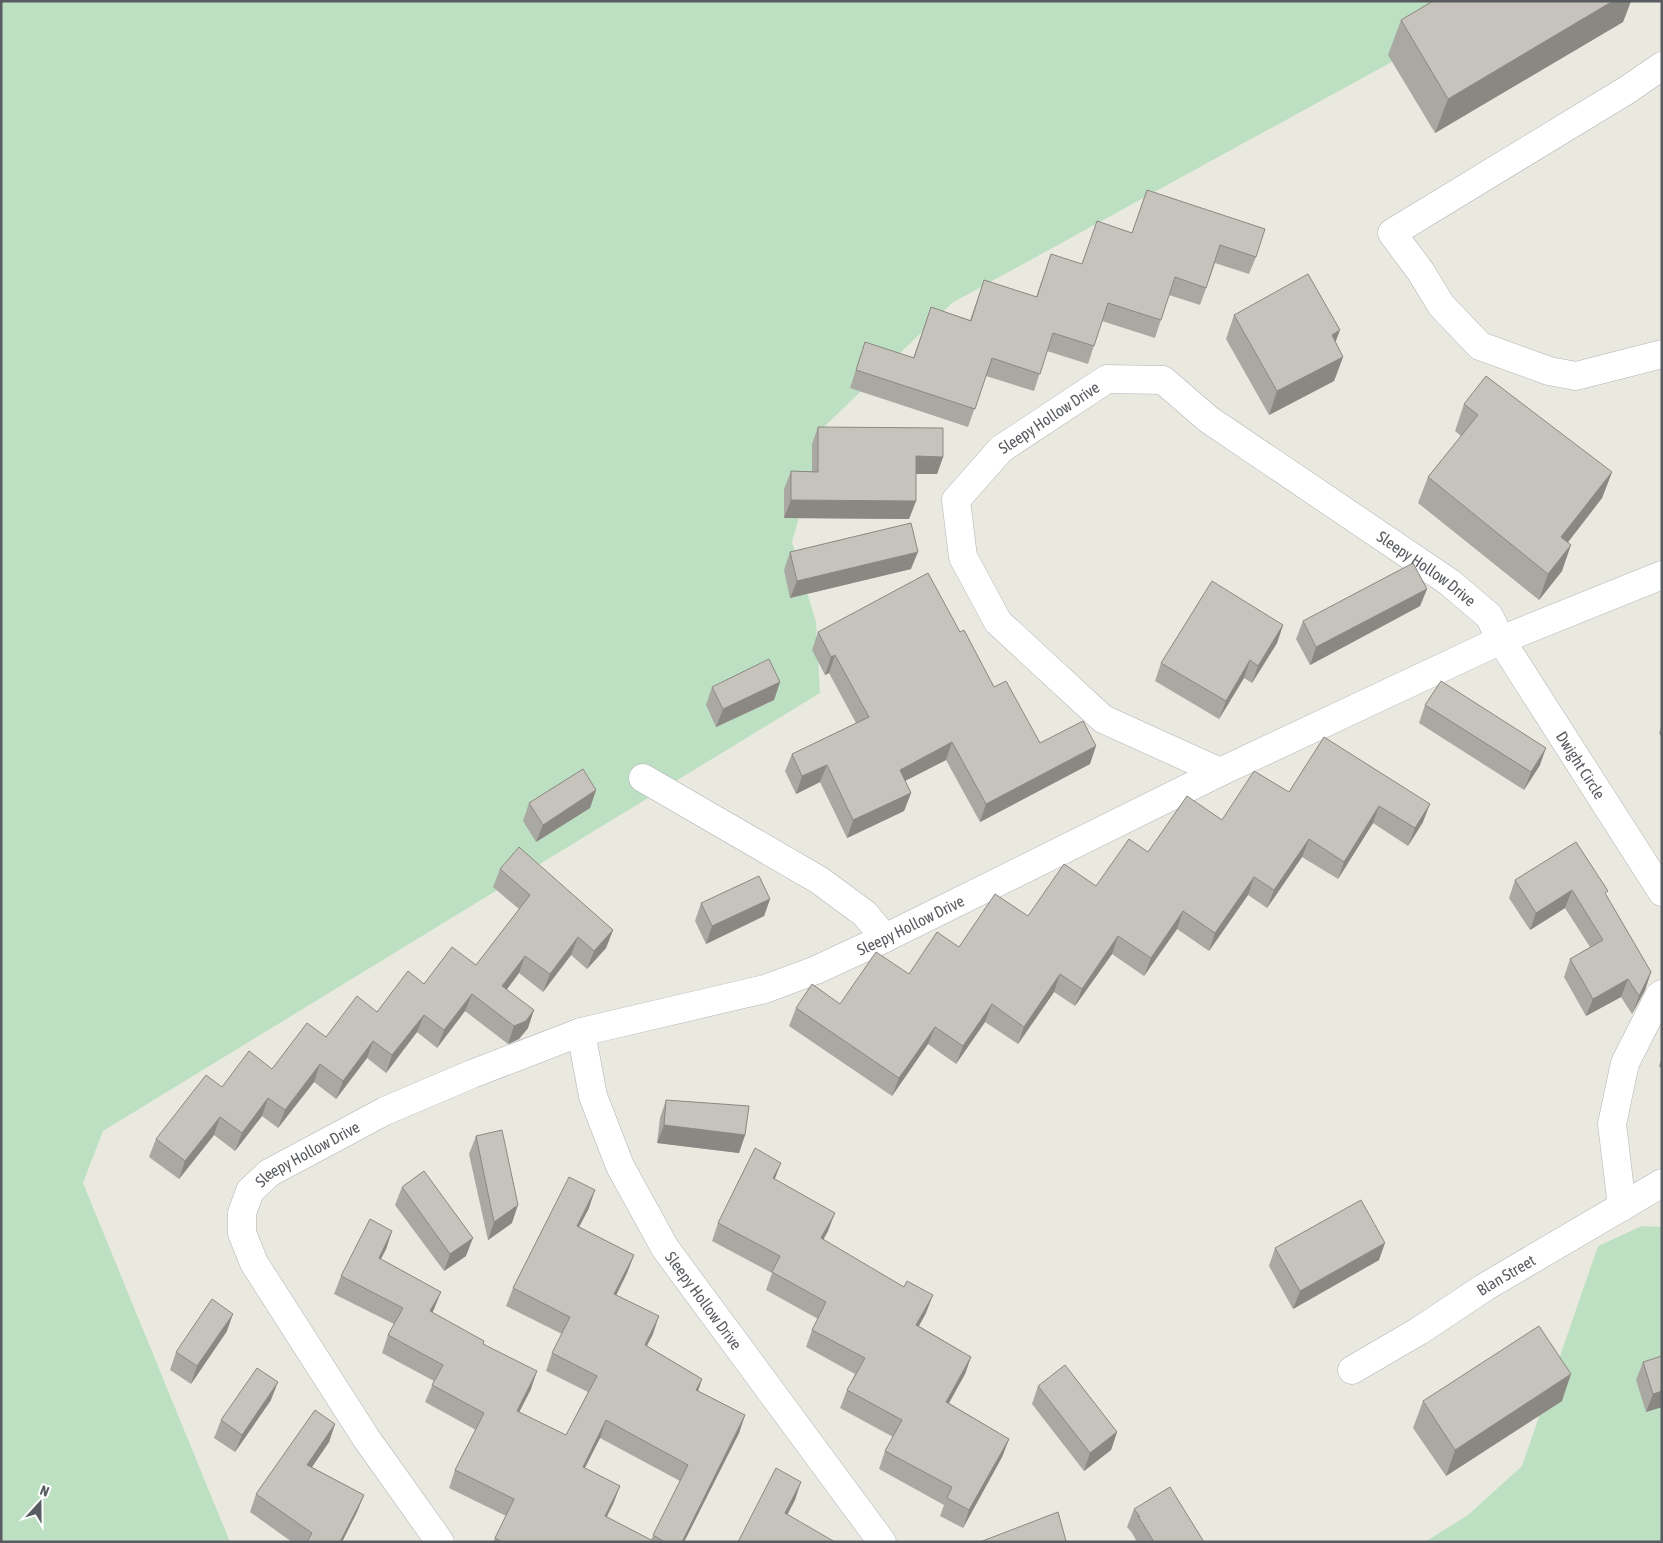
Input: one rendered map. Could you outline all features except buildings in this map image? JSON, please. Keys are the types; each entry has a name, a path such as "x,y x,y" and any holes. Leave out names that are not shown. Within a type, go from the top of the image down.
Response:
{"street":[{"path":"1662,66 1627,90 1392,233 1421,272 1441,305 1480,346 1549,372 1576,376 1662,354"},
{"name":"Sleepy Hollow Drive","path":"1220,772 1103,719 998,622 963,557 956,500 1001,449 1107,379 1163,380 1208,418 1449,582 1490,616 1501,640"},
{"name":"Sleepy Hollow Drive","path":"440,1542 366,1438 254,1263 242,1233 242,1213 250,1191 268,1173 385,1111 472,1074 581,1032 765,989 816,970 885,938 1220,772 1501,640 1662,575"},
{"name":"Dwight Circle","path":"1501,640 1662,892"},
{"path":"643,778 820,880 865,914 885,938"},
{"path":"1622,1207 1612,1124 1625,1064 1659,996 1662,994"},
{"name":"Sleepy Hollow Drive","path":"581,1032 593,1096 620,1166 665,1248 882,1542"},
{"name":"Blan Street","path":"1352,1370 1419,1331 1485,1287 1662,1183"}],"green space":[{"path":"1,1 1503,1 952,303 825,426 792,542 816,622 820,693 103,1131 83,1183 230,1542 1,1542"},
{"path":"1642,1226 1662,1227 1662,1542 1425,1542 1468,1515 1522,1466 1598,1246"}]}
